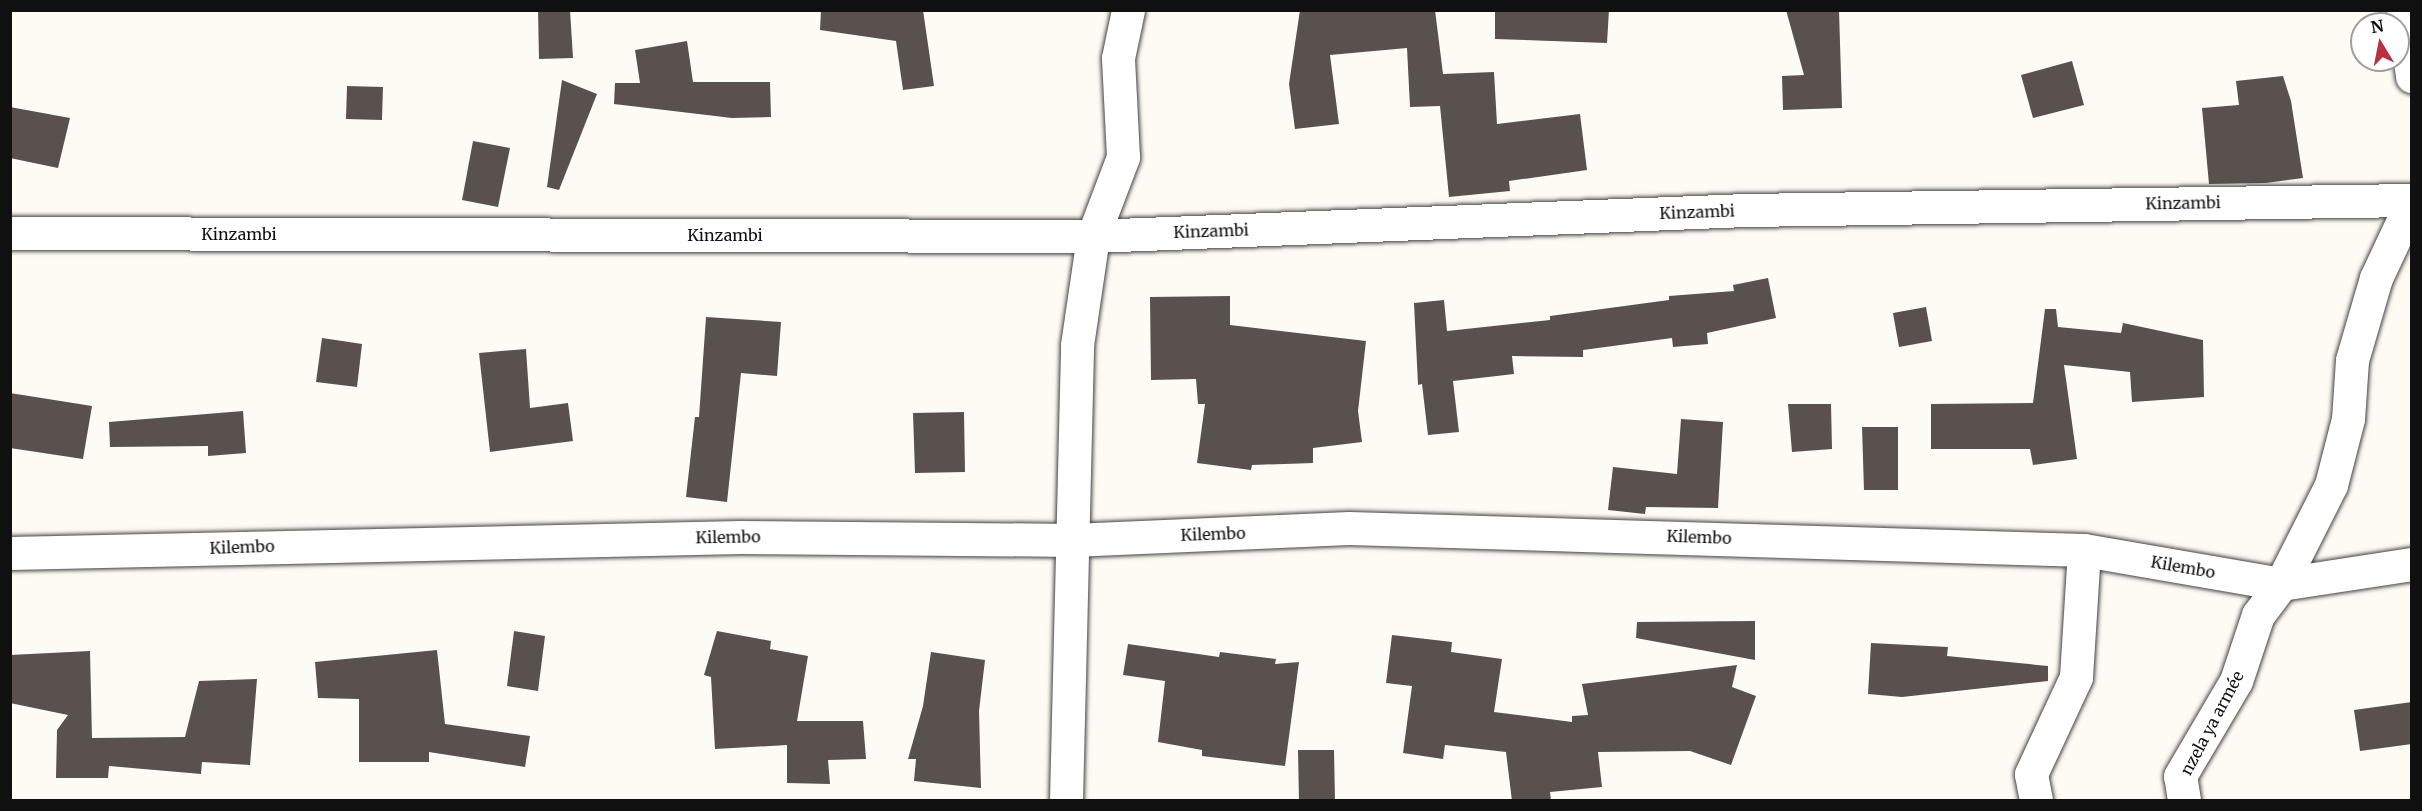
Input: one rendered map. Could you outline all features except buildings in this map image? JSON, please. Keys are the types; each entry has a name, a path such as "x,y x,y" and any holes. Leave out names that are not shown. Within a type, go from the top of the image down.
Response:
{"street":[{"path":"1066,801 1077,345 1093,236 1123,157 1118,58 1128,10"},
{"path":"2403,10 2412,76"},
{"name":"Kinzambi","path":"10,233 1093,236 1746,210 2412,200"},
{"name":"nzela ya armée","path":"2184,801 2180,776 2236,681 2258,615 2281,584 2331,485 2348,419 2352,360 2376,278 2412,200"},
{"name":"Kilembo","path":"10,553 741,537 1072,540 1349,528 2084,550 2281,584 2412,564"},
{"path":"2036,801 2031,774 2076,677 2084,550"}]}
